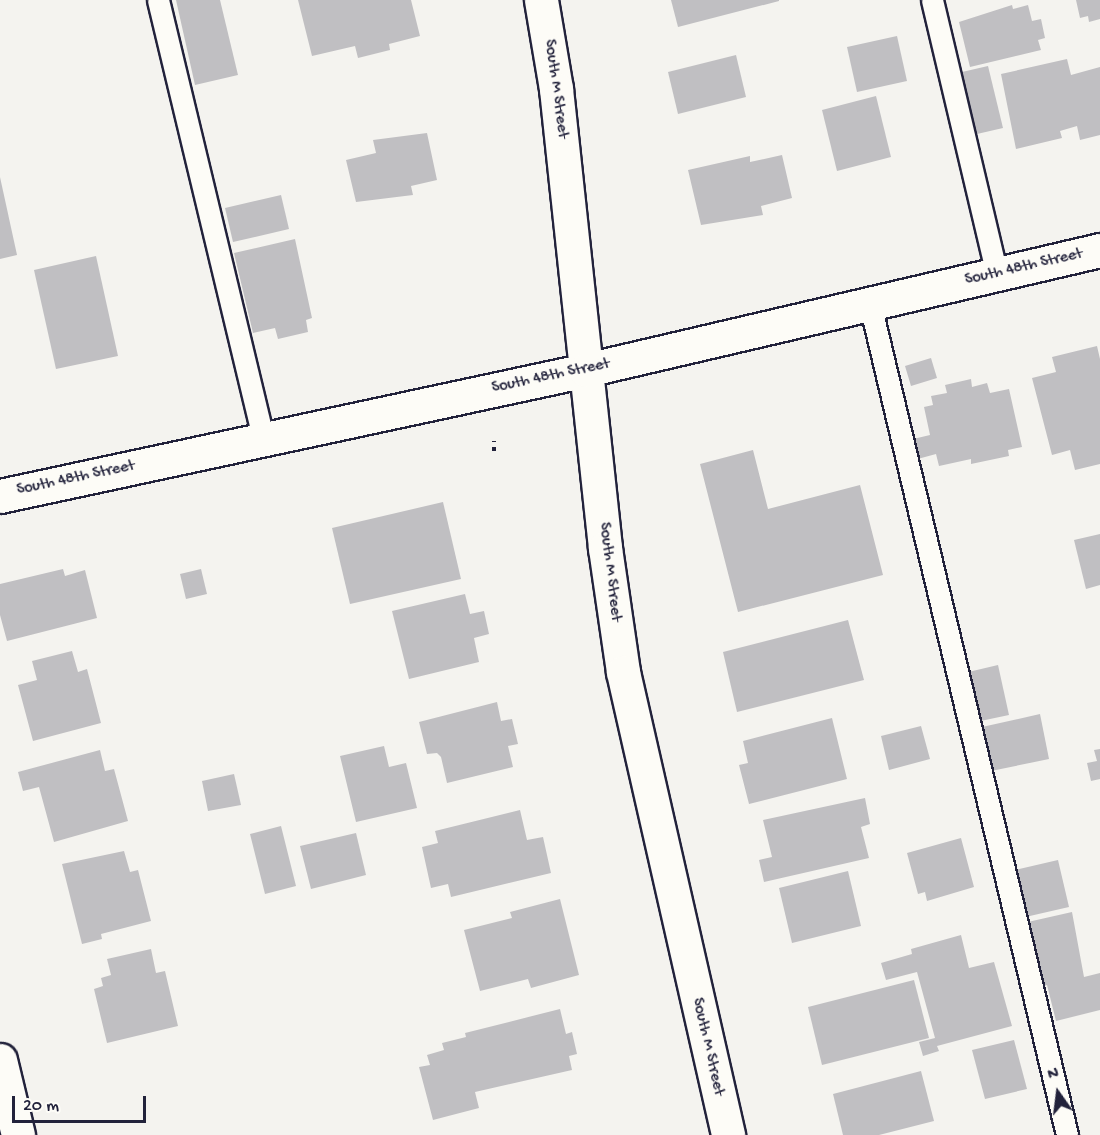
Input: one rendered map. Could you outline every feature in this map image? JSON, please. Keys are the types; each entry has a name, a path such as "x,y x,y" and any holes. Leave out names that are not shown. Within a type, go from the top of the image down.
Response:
{"street":[{"name":"South M Street","path":"541,0 556,89 586,370 623,672 728,1135"},
{"name":"South 48th Street","path":"0,496 586,370 1100,250"},
{"path":"0,1060 10,1116"}],"lane":[{"path":"158,0 263,439"},
{"path":"932,0 997,274"},
{"path":"870,304 1067,1135"}],"path":[{"path":"494,441 494,450"}],"building":[{"path":"176,0 220,0 238,75 195,85"},
{"path":"298,0 411,0 420,36 389,44 390,50 358,58 355,46 312,56"},
{"path":"671,0 779,0 779,1 678,27"},
{"path":"1076,0 1100,0 1100,19 1089,22 1088,16 1080,18"},
{"path":"1012,5 1013,9 1028,5 1032,21 1041,19 1045,38 1038,40 1041,50 970,67 959,22"},
{"path":"897,36 907,81 857,92 847,47"},
{"path":"736,55 746,97 678,114 668,72"},
{"path":"1067,59 1071,75 1100,67 1100,135 1080,140 1077,126 1060,131 1062,138 1016,149 1001,74"},
{"path":"988,66 1003,128 977,134 962,72"},
{"path":"876,96 891,157 837,171 822,110"},
{"path":"427,133 437,180 411,186 413,195 356,202 346,160 376,153 373,140"},
{"path":"782,155 792,198 761,206 763,215 701,225 688,170 750,156 750,162"},
{"path":"0,177 17,255 0,259"},
{"path":"281,195 289,229 233,242 225,208"},
{"path":"295,239 312,318 306,320 308,332 278,339 275,328 253,333 234,253"},
{"path":"96,256 118,356 56,369 34,270"},
{"path":"1097,346 1100,359 1100,464 1075,470 1070,450 1052,455 1032,378 1056,372 1052,357"},
{"path":"931,358 937,378 911,386 905,366"},
{"path":"971,379 972,387 987,383 990,393 1009,389 1022,447 1008,450 1009,456 971,464 971,459 939,466 936,454 914,460 909,440 930,435 924,407 933,405 931,396 947,393 945,385"},
{"path":"753,450 768,509 860,485 883,575 738,612 700,464"},
{"path":"443,502 461,579 350,604 332,528"},
{"path":"1100,534 1100,585 1086,589 1074,540"},
{"path":"63,569 65,576 85,570 97,618 7,641 0,615 0,584"},
{"path":"201,569 207,594 186,599 180,574"},
{"path":"465,594 470,614 484,611 489,634 474,638 479,662 409,679 392,611"},
{"path":"848,620 864,680 737,712 723,652"},
{"path":"72,651 78,672 87,669 101,723 33,741 18,685 37,680 32,661"},
{"path":"998,665 1009,715 971,723 960,674"},
{"path":"497,702 501,721 512,719 518,744 508,746 513,767 447,783 441,757 437,753 427,754 419,722"},
{"path":"1040,714 1049,759 991,771 982,727"},
{"path":"832,718 847,779 749,804 739,765 748,763 743,741"},
{"path":"921,726 930,759 889,770 881,736"},
{"path":"384,746 389,767 406,763 417,808 356,822 340,756"},
{"path":"1100,749 1100,779 1091,781 1087,763 1097,761 1094,750"},
{"path":"100,750 105,771 114,769 128,821 54,842 39,787 23,791 18,772"},
{"path":"234,774 241,805 208,811 202,781"},
{"path":"865,798 870,824 861,827 869,858 764,882 759,860 772,857 763,820"},
{"path":"520,810 527,840 543,837 551,873 451,897 448,884 431,888 422,847 438,843 435,831"},
{"path":"281,826 296,886 265,894 250,834"},
{"path":"356,833 366,875 311,889 300,846"},
{"path":"961,838 974,887 927,901 925,892 918,894 907,853"},
{"path":"124,851 130,872 138,870 151,921 101,934 102,939 82,944 62,864"},
{"path":"1058,860 1069,907 1021,918 1010,871"},
{"path":"848,871 861,926 792,943 779,888"},
{"path":"560,899 579,975 531,988 528,979 480,991 464,930 512,918 510,912"},
{"path":"1072,912 1084,977 1100,973 1100,1010 1056,1021 1047,985 1042,987 1019,924"},
{"path":"961,935 969,968 994,962 1012,1026 937,1046 939,1051 923,1056 919,1042 935,1038 917,972 886,980 881,963 912,954 911,949"},
{"path":"151,949 156,973 165,971 178,1026 107,1043 94,989 103,986 101,978 111,975 107,959"},
{"path":"914,980 929,1038 822,1065 808,1007"},
{"path":"560,1009 566,1034 572,1032 577,1054 569,1056 572,1070 475,1092 479,1108 433,1120 419,1067 430,1065 427,1055 444,1050 442,1043 466,1037 465,1033"},
{"path":"1014,1040 1027,1089 985,1099 972,1050"},
{"path":"921,1071 934,1121 879,1135 843,1135 833,1094"}]}
